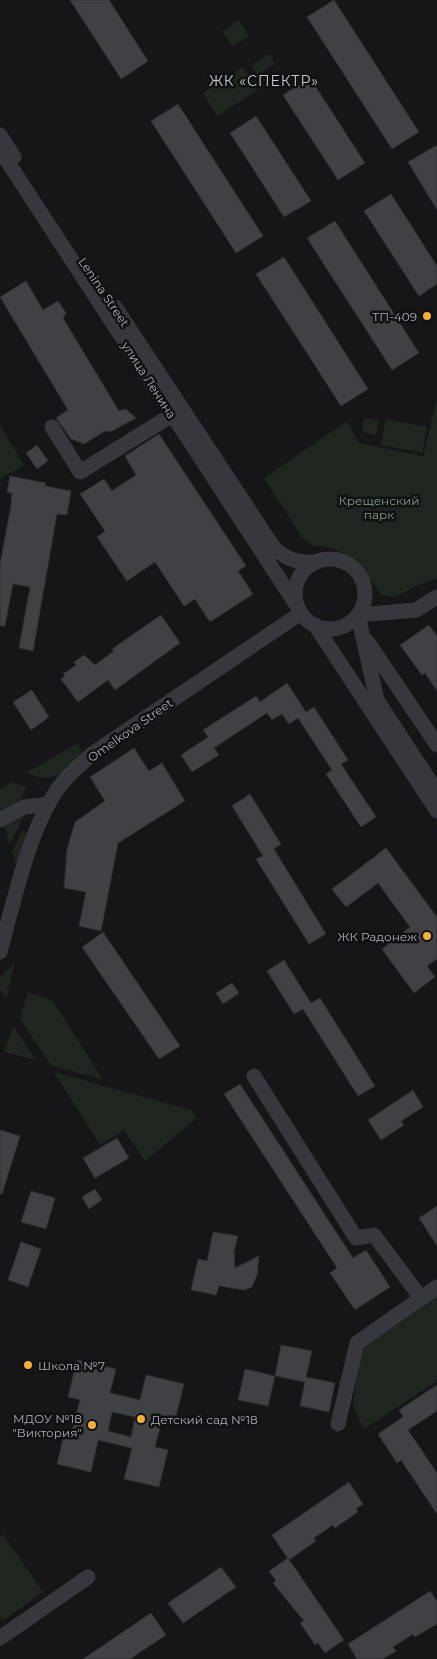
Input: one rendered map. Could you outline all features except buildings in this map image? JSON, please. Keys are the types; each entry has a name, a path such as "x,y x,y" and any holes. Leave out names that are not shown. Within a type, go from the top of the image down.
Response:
{"street":[{"name":"Lenina Street","path":"0,136 274,548 293,560 317,562"},
{"name":"улица Ленина","path":"0,150 300,611"},
{"path":"52,427 80,472 172,415"},
{"path":"315,625 326,628 338,628 349,623 358,615 366,593 358,572 349,564 339,560 328,559 317,562 307,568 300,576 296,587 296,598 300,611 315,625 437,792"},
{"path":"358,615 416,610 437,597"},
{"name":"Omelkova Street","path":"0,949 20,880 49,804 68,776 92,754 300,611"},
{"path":"358,615 364,636 372,703 437,811"},
{"path":"364,636 437,745"},
{"path":"0,820 24,807 49,804"},
{"path":"254,1076 356,1238 374,1235 421,1298"},
{"path":"338,1424 357,1344 437,1287"},
{"path":"0,1638 88,1577"}],"green space":[{"path":"239,20 249,36 233,47 222,31"},
{"path":"269,54 275,64 257,75 251,65"},
{"path":"243,67 258,90 217,116 203,93"},
{"name":"Крещенский парк","path":"437,398 437,578 397,596 381,595 367,574 349,556 333,549 315,546 303,539 264,478 347,421 359,443 423,456"},
{"path":"364,418 379,420 376,435 362,432"},
{"path":"386,419 427,427 422,453 381,445"},
{"path":"0,425 24,465 0,479"},
{"path":"78,743 81,749 80,757 62,773 50,778 43,778 26,773"},
{"path":"12,782 26,787 25,792 16,803 0,813 0,789"},
{"path":"25,814 10,844 4,825"},
{"path":"22,831 29,833 17,868 12,852"},
{"path":"15,963 6,999 0,988 0,977"},
{"path":"28,992 53,1001 103,1080 51,1065 20,1019"},
{"path":"13,1026 36,1060 4,1052"},
{"path":"54,1072 191,1110 197,1118 145,1161 124,1130 100,1145"},
{"path":"437,1295 437,1381 364,1429 353,1407 360,1346"},
{"path":"3,1534 43,1592 3,1621 0,1617 0,1537"}],"place":[{"name":"ТП-409","path":"427,316"},
{"name":"ЖК Радонеж","path":"427,936"},
{"name":"Школа №7","path":"28,1365"},
{"name":"Детский сад №18","path":"141,1419"},
{"name":"МДОУ №18 \"Виктория\"","path":"92,1425"}],"district":[{"name":"ЖК «СПЕКТР»","path":"264,81"}]}
